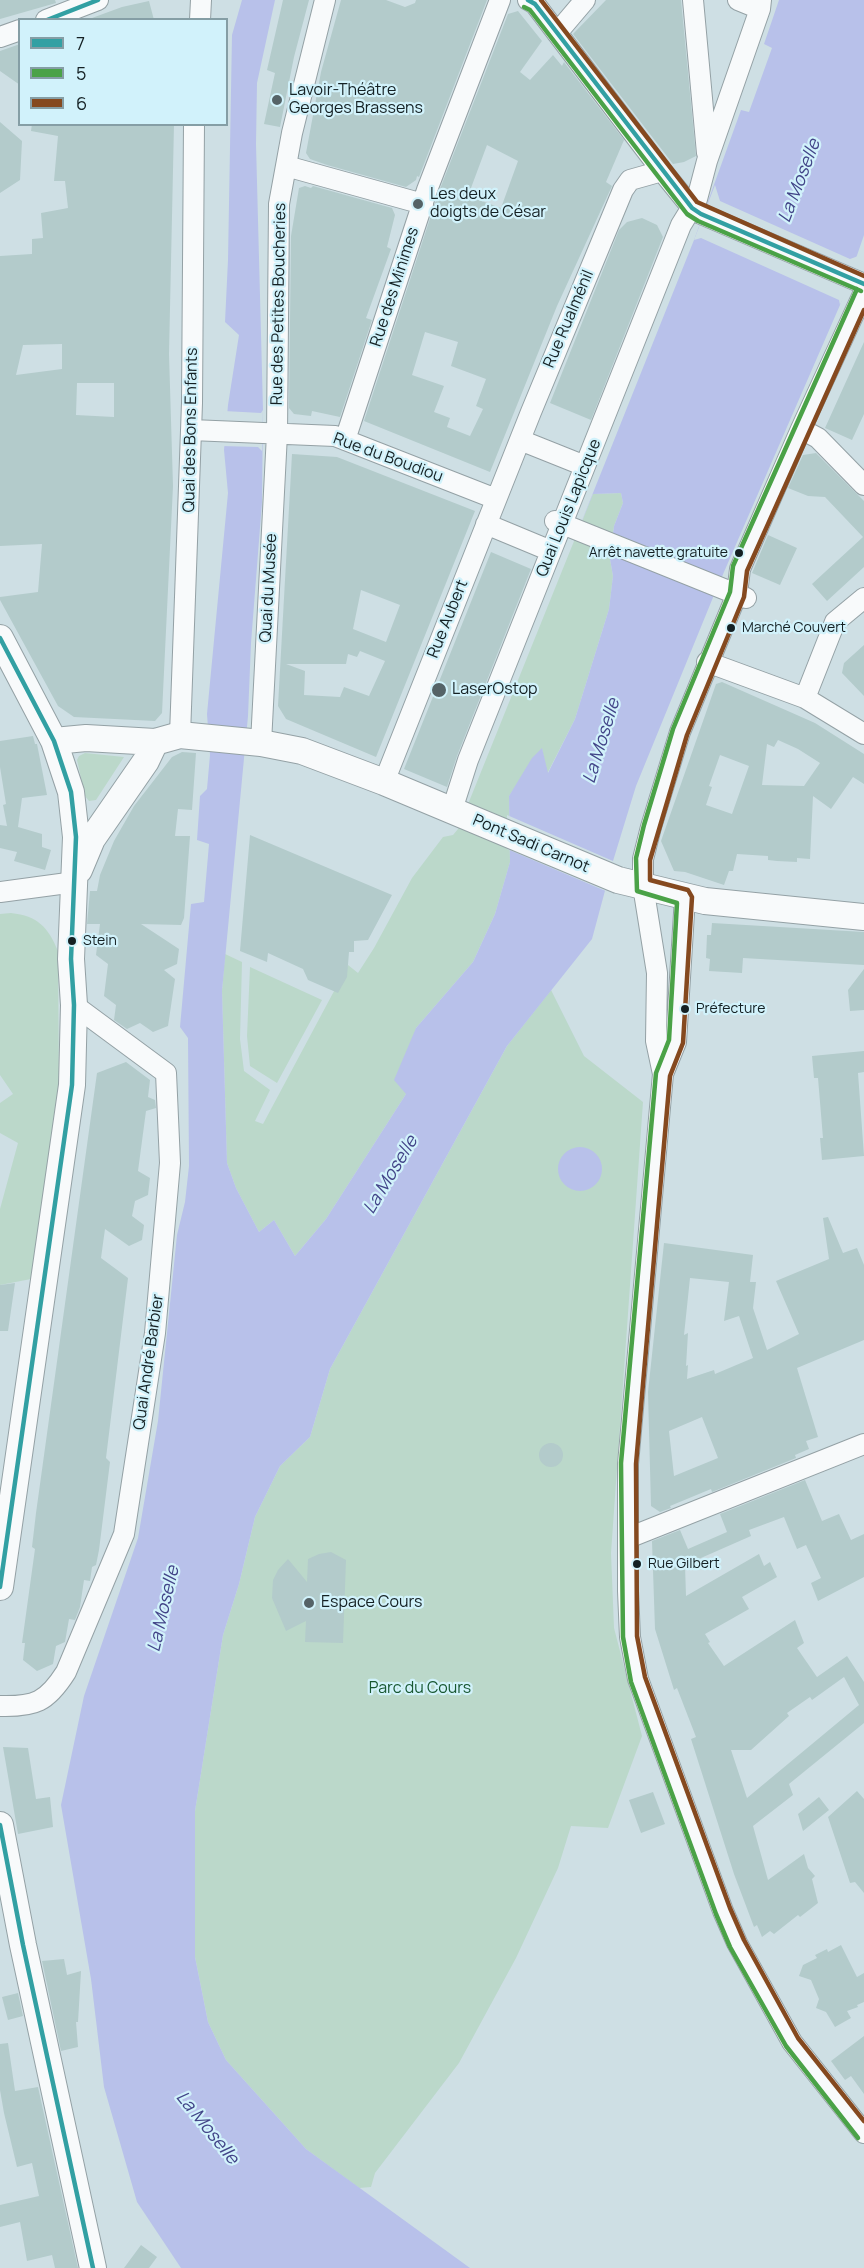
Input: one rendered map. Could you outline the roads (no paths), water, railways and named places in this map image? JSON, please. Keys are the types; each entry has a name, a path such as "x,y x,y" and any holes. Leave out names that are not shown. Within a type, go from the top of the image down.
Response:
{"main road":[{"path":"0,638 54,741 70,792 76,837 72,937 74,1005 72,1085 0,1587"},
{"path":"54,741 86,738 155,742 180,735"},
{"name":"Pont Sadi Carnot","path":"180,735 261,743 302,751 384,782 610,877 643,886 695,899 864,917"},
{"path":"75,882 92,839 146,761 155,742"},
{"path":"0,1825 23,1944 93,2268"}],"street":[{"path":"51,18 98,0"},
{"path":"200,18 201,0"},
{"name":"Rue des Petites Boucheries","path":"270,433 279,204 326,0"},
{"name":"Rue des Minimes","path":"345,440 423,204 500,0"},
{"path":"528,0 535,4 662,171 696,211 856,281"},
{"path":"557,33 585,0"},
{"path":"693,0 708,161"},
{"path":"738,0 760,5"},
{"name":"Quai Louis Lapicque","path":"452,810 468,760 551,551 559,523 585,466 681,225 696,211 697,199 708,161 760,5"},
{"path":"0,37 18,31"},
{"name":"Quai des Bons Enfants","path":"180,735 191,430 194,126"},
{"path":"286,166 423,204"},
{"name":"Rue Rualménil","path":"498,495 623,190 630,180 662,171"},
{"path":"663,1074 656,1041 657,973 643,886 643,859 651,827 681,732 708,662 741,596 740,568 864,292"},
{"path":"801,429 818,438 864,485"},
{"name":"Rue du Boudiou","path":"191,430 335,436 498,495"},
{"name":"Quai du Musée","path":"261,743 270,433"},
{"path":"520,440 585,466"},
{"name":"Rue Aubert","path":"384,782 498,495"},
{"path":"559,523 741,596"},
{"path":"486,524 551,551"},
{"path":"805,698 835,622 864,598"},
{"path":"708,662 805,698 864,734"},
{"path":"0,892 75,882"},
{"path":"695,899 676,1042 663,1074 628,1464 630,1637 638,1679 704,1862 736,1943 792,2042 864,2133"},
{"name":"Quai André Barbier","path":"0,1706 33,1705 54,1692 71,1662 124,1534 155,1334 170,1163 166,1073 74,1005"},
{"path":"628,1538 864,1444"}],"water":[{"name":"La Moselle","path":"242,0 275,0 257,83 256,144 263,410 262,502 248,716 222,991 227,1163 236,1188 259,1232 274,1220 295,1256 326,1219 406,1094 394,1080 416,1028 473,962 495,914 510,862 509,796 532,758 542,748 548,773 575,719 609,609 613,576 610,559 614,526 623,503 621,493 593,494 575,538 694,240 741,110 749,112 772,48 764,44 779,0 864,0 864,235 840,305 714,595 636,786 592,939 507,1046 330,1369 310,1437 280,1466 255,1517 239,1584 223,1635 195,1811 195,1957 208,2022 226,2060 306,2149 470,2268 181,2268 137,2202 104,2087 91,1979 61,1805 84,1696 138,1538 158,1421 177,1235 185,1202 189,1166 188,1038 180,1027 191,904 204,902 209,844 197,840 200,796 207,789 210,755 207,714 228,493 224,450 228,405 239,335 225,322 232,35"},
{"path":"580,1147 596,1153 602,1169 596,1185 580,1191 564,1185 558,1169 564,1153"}],"place":[{"name":"Lavoir-Théâtre Georges Brassens","path":"277,100"},
{"name":"Les deux doigts de César","path":"418,204"},
{"name":"Arrêt navette gratuite","path":"739,553"},
{"name":"Marché Couvert","path":"731,628"},
{"name":"LaserOstop","path":"439,690"},
{"name":"Stein","path":"72,941"},
{"name":"Préfecture","path":"685,1009"},
{"name":"Rue Gilbert","path":"637,1564"},
{"name":"Espace Cours","path":"309,1603"}],"park label":[{"name":"Parc du Cours","path":"420,1689"}]}
